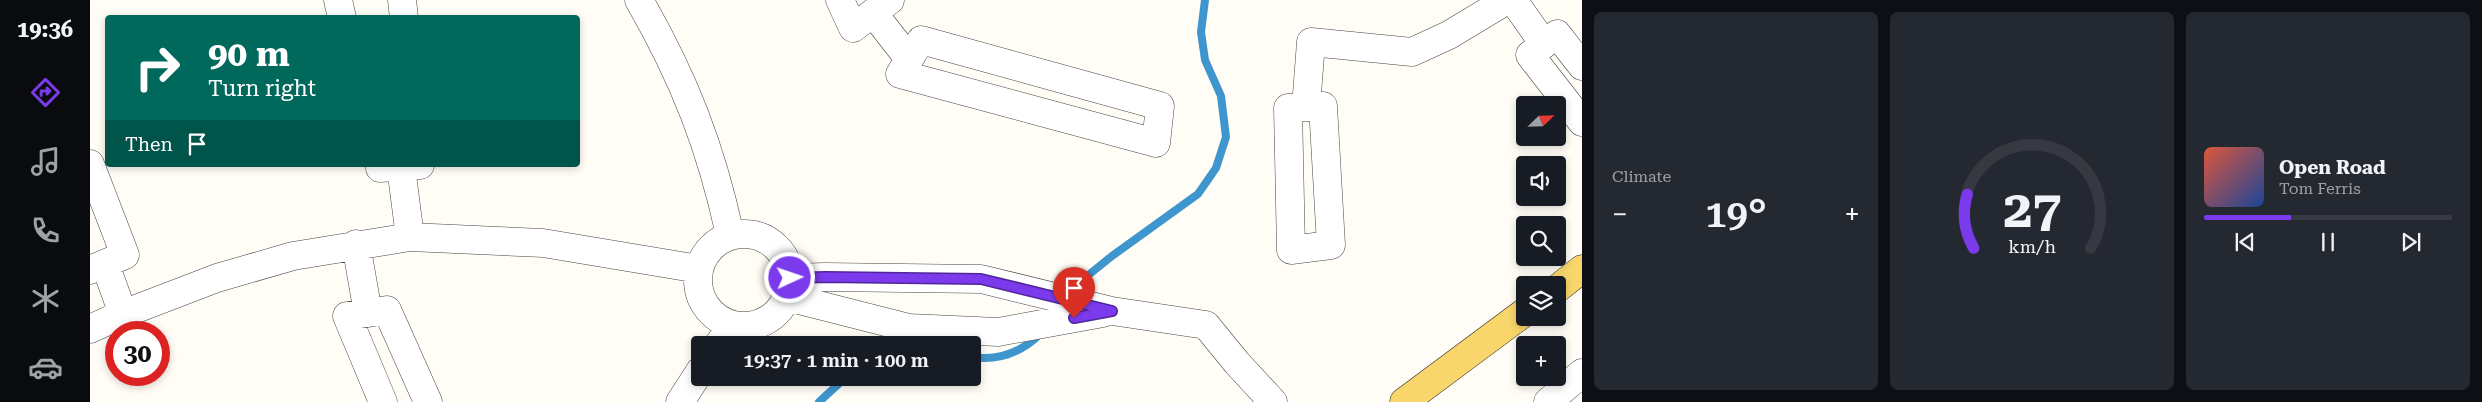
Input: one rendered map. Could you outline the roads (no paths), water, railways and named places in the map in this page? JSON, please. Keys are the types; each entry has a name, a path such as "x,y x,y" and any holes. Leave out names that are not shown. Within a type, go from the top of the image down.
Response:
{"main road":[{"path":"1566,282 1582,269"},
{"path":"1404,402 1516,319"}],"street":[{"path":"338,0 341,15"},
{"path":"402,0 404,15"},
{"path":"639,0 668,51 704,137 719,186 730,235"},
{"path":"840,0 853,28 882,7 909,59"},
{"path":"1306,107 1311,42 1412,52 1448,35 1507,0"},
{"path":"1513,0 1544,44"},
{"path":"1582,66 1557,34 1530,56 1582,122"},
{"path":"921,40 1160,106 1156,143 900,74 909,59 921,40"},
{"path":"1323,106 1331,245 1291,250 1288,108 1306,107 1323,106"},
{"path":"90,164 125,255 97,267 123,314"},
{"path":"400,167 410,236"},
{"path":"730,235 758,236 771,242 781,252 788,264 789,288 781,309 771,318 726,335 719,319 709,310 701,297 698,283 699,269 705,254 716,243 730,235"},
{"path":"90,329 123,314 217,278 293,256 410,236 543,243 699,269"},
{"path":"356,244 368,313"},
{"path":"789,288 825,277 981,279 1112,311 1206,325 1237,363 1273,402"},
{"path":"789,288 909,328 998,332 1112,311"},
{"path":"383,402 347,316 387,310 428,402"},
{"path":"1548,402 1582,373"},
{"path":"680,402 691,385"}],"waterway":[{"path":"1081,281 1112,256 1198,194 1216,168 1226,137 1221,96 1205,60 1201,32 1205,0"},
{"path":"981,358 1000,357 1017,351 1039,335"},
{"path":"819,402 836,386"}]}
